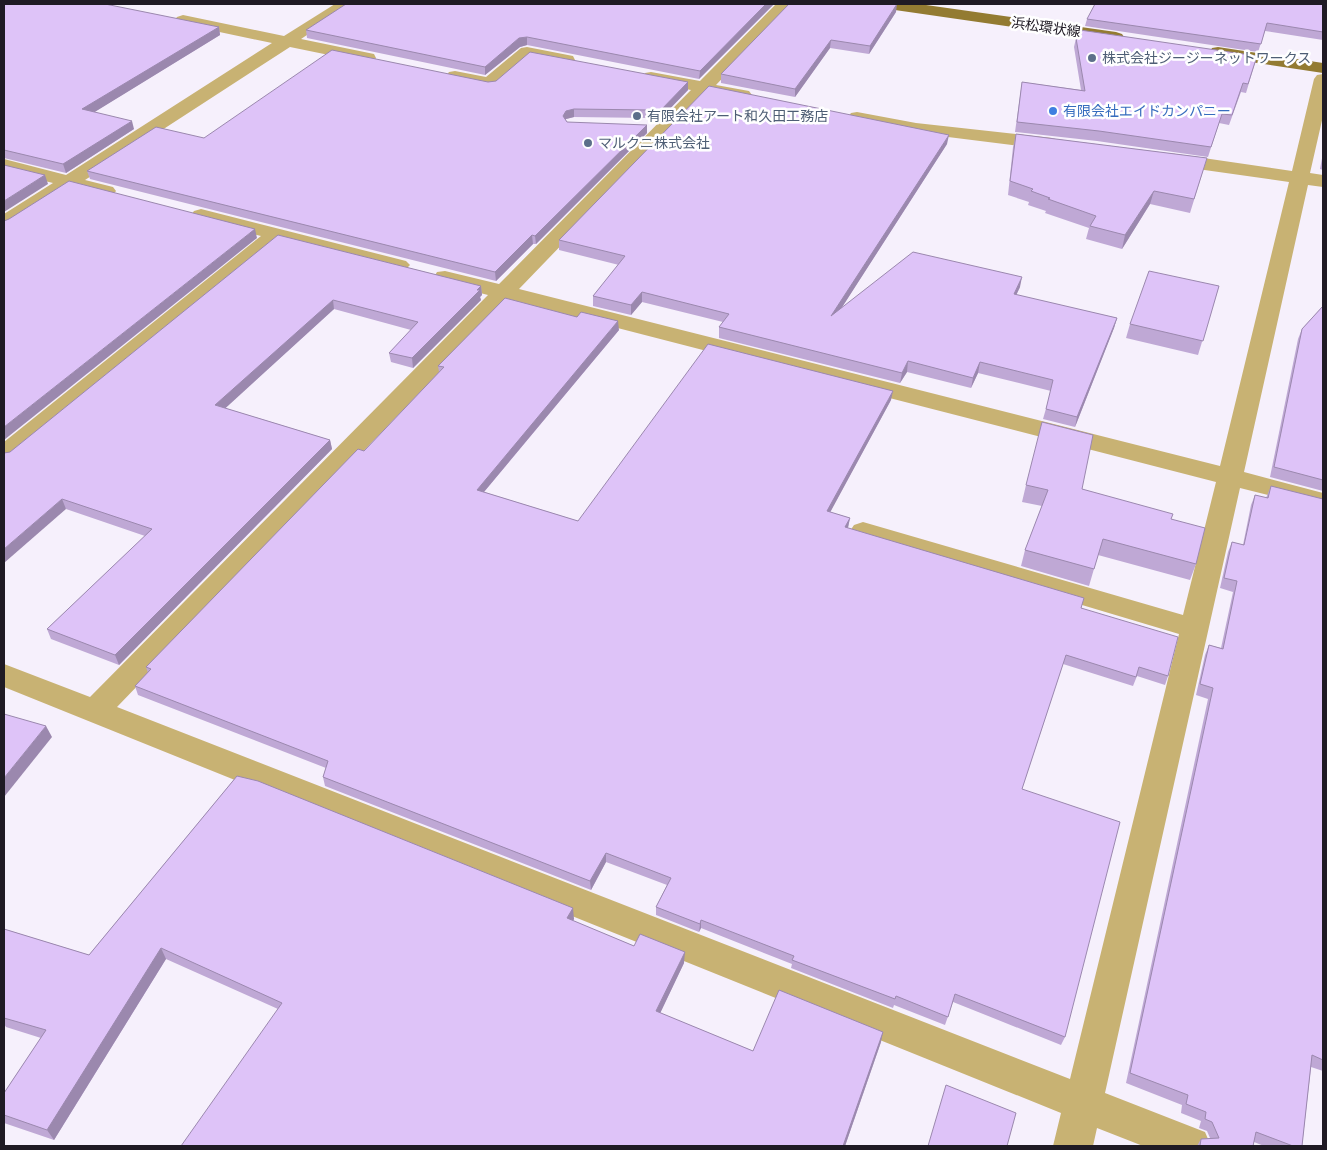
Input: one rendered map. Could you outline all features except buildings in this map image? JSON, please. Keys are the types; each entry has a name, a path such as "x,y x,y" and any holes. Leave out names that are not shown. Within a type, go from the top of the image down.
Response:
{"main road":[{"name":"浜松環状線","path":"888,4 1133,33 977,4"},
{"path":"1323,54 1206,44 1323,68"}],"street":[{"path":"4,223 344,4"},
{"path":"95,711 785,4"},
{"path":"169,18 383,61"},
{"path":"441,73 489,83 527,52 583,63"},
{"path":"639,74 762,98"},
{"path":"1073,1146 1230,477 1312,178 1323,79"},
{"path":"839,113 916,128 1069,146"},
{"path":"641,125 664,128"},
{"path":"1156,157 1312,178"},
{"path":"4,165 126,196"},
{"path":"183,210 1323,501"},
{"path":"4,454 277,234"},
{"path":"863,531 1194,628"},
{"path":"4,675 1191,1146"}],"place":[{"name":"株式会社ジージーネットワークス","path":"1092,58"},
{"name":"有限会社エイドカンパニー","path":"1053,111"},
{"name":"有限会社アート和久田工務店","path":"637,116"},
{"name":"マルクニ株式会社","path":"588,143"}]}
